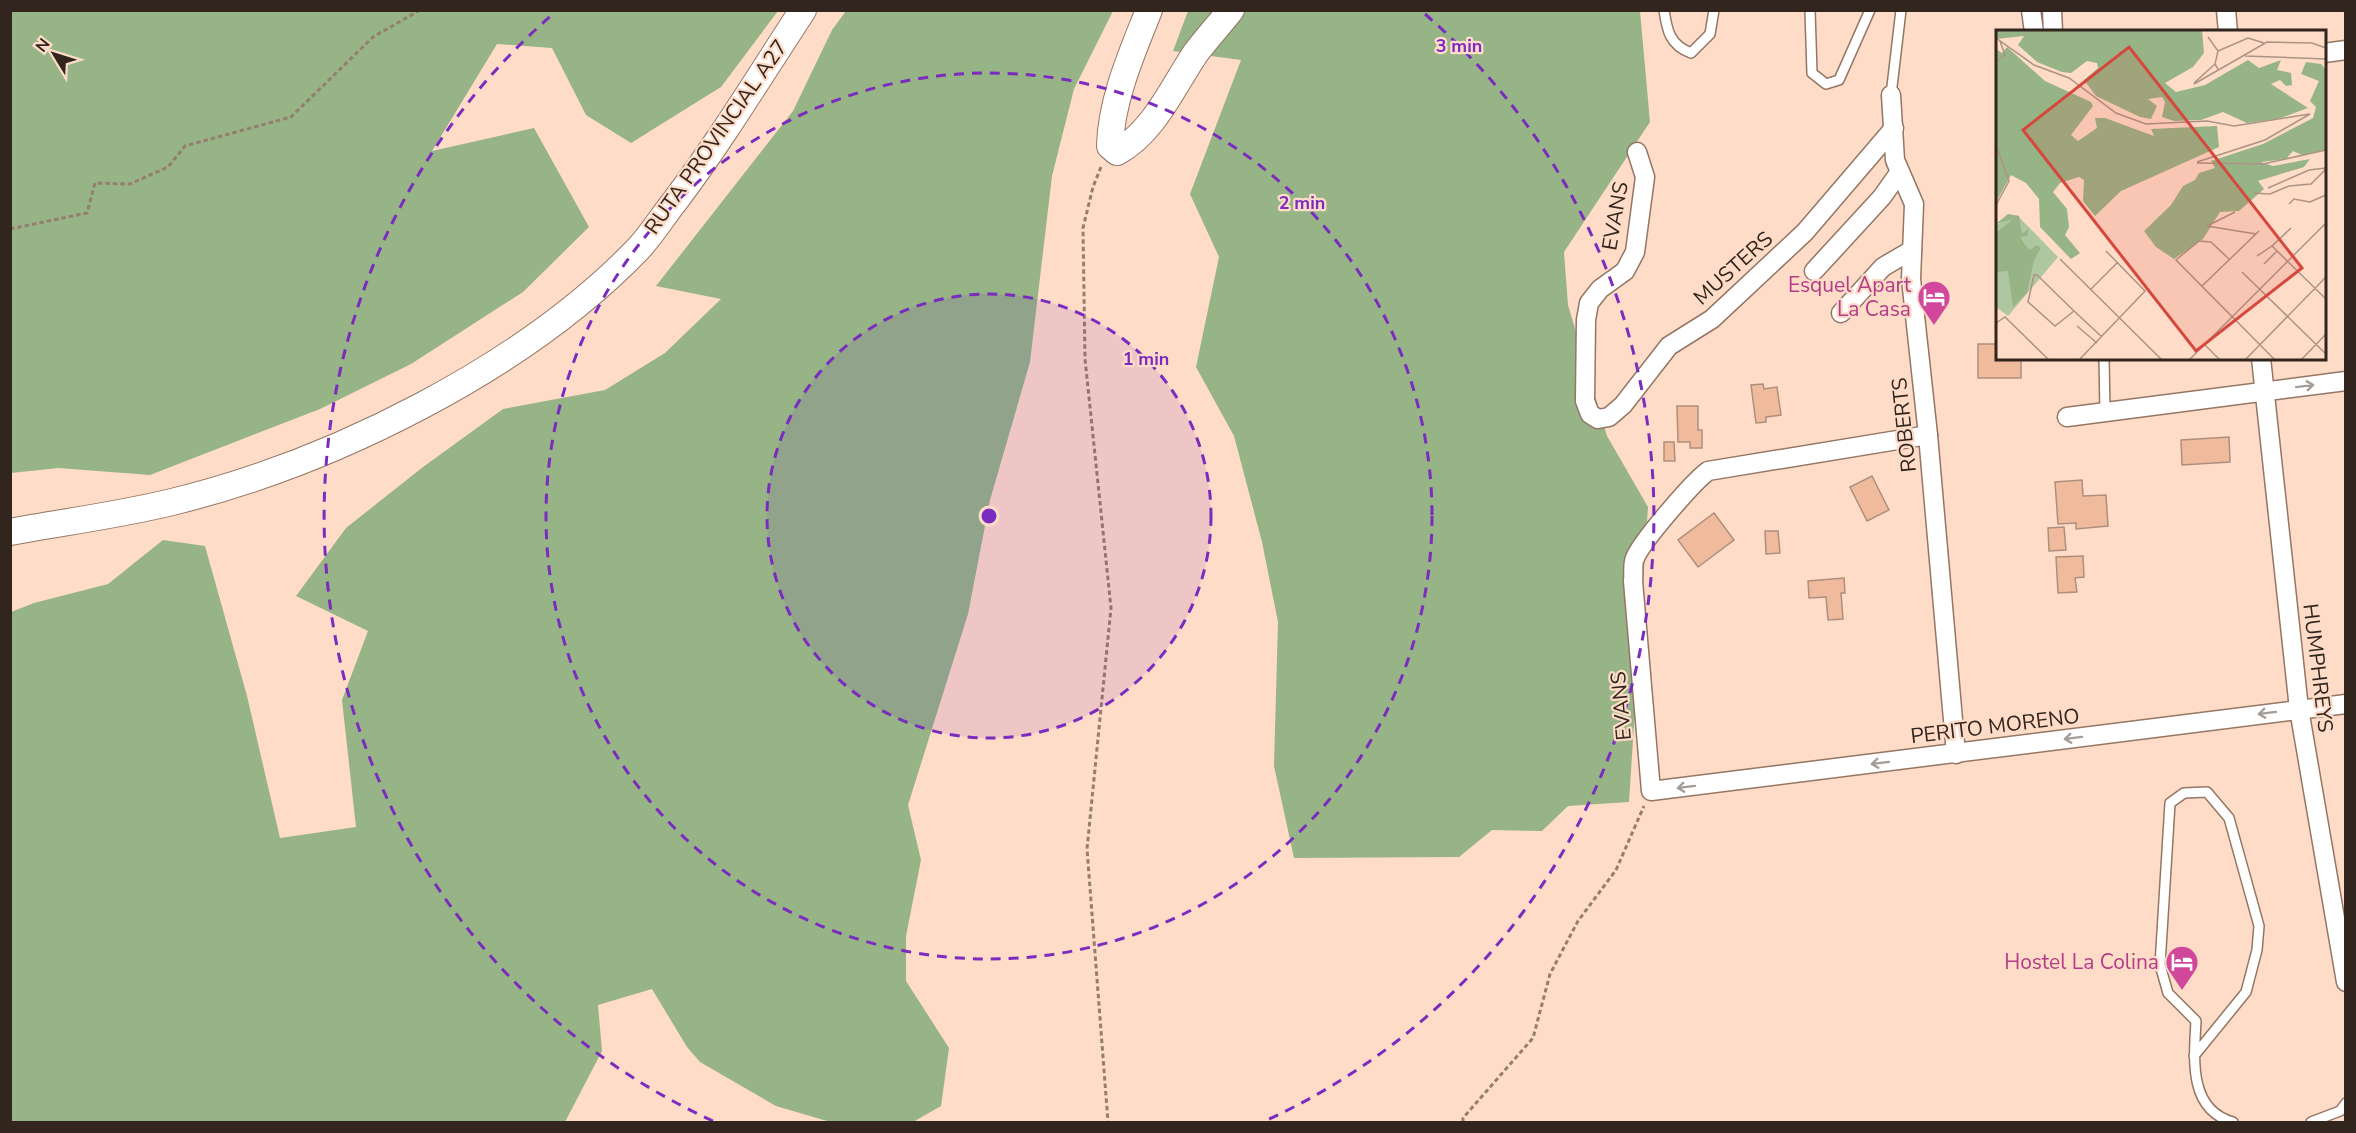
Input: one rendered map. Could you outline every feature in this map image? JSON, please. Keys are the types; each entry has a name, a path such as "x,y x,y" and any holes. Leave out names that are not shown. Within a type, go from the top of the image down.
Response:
{"street":[{"name":"RUTA PROVINCIAL A27","path":"10,532 171,502 246,481 368,433 458,386 502,358 594,291 640,247 697,171 803,10"},
{"path":"1149,10 1120,91 1110,130 1110,146 1117,152 1131,145 1158,111 1197,52 1231,10"},
{"path":"2031,10 2034,30"},
{"path":"2052,10 2053,30"},
{"path":"2226,10 2228,30"},
{"path":"2326,53 2346,50"},
{"name":"ROBERTS","path":"1891,95 1895,160 1914,204 1911,279 1928,435 1956,754"},
{"name":"MUSTERS","path":"1590,414 1598,419 1609,417 1623,405 1670,346 1712,320 1805,232 1894,128"},
{"name":"EVANS","path":"1590,414 1585,400 1586,320 1589,303 1600,289 1625,271 1635,252 1645,177 1637,152"},
{"path":"1814,271 1882,197 1899,173"},
{"path":"1841,313 1883,267 1912,250"},
{"name":"HUMPHREYS","path":"2261,360 2299,709 2346,982"},
{"path":"2067,417 2346,381"},
{"name":"EVANS","path":"1651,791 1633,581 1635,558 1694,482 1708,471 1928,435"},
{"name":"PERITO MORENO","path":"1651,791 2346,704"}],"lane":[{"path":"1664,10 1667,33 1678,48 1691,53 1710,34 1714,10"},
{"path":"1810,10 1812,74 1826,84 1839,80 1870,10"},
{"path":"1891,95 1901,10"},
{"path":"2104,360 2105,412"},
{"path":"2194,1056 2246,992 2257,950 2259,926 2229,818 2207,792 2184,793 2170,803 2160,965 2168,993 2196,1021 2194,1056 2198,1092 2211,1112 2233,1122"},
{"path":"2311,1122 2340,1110 2346,1103"}],"path":[{"path":"10,229 87,213 95,183 130,184 168,168 185,146 291,117 373,37 420,10"},
{"path":"1108,1122 1088,849 1111,608 1085,359 1083,228 1093,187 1110,146"},
{"path":"1463,1122 1463,1118 1533,1038 1551,974 1578,921 1616,870 1651,791"}],"green space":[{"path":"11,10 778,11 721,87 631,143 586,115 552,48 497,44 432,151 534,128 589,227 523,292 411,364 320,409 150,475 58,468 11,473"},
{"path":"846,11 1113,11 1074,89 1052,176 1030,362 990,500 968,614 908,805 921,860 906,936 906,981 949,1048 941,1106 913,1122 827,1121 776,1106 700,1062 687,1047 652,989 598,1005 602,1051 565,1122 11,1122 11,612 34,603 108,584 163,540 205,546 247,696 280,838 356,827 342,700 368,631 296,596 346,528 423,467 503,409 605,390 665,353 721,299 656,286 793,111 832,30"},
{"path":"1188,11 1640,11 1650,122 1564,252 1568,305 1607,436 1648,507 1629,802 1568,806 1542,831 1492,830 1459,857 1294,858 1274,766 1278,622 1262,542 1234,436 1196,367 1219,257 1190,194 1241,60 1173,51"}],"building":[{"path":"1978,344 1996,344 1996,360 2021,360 2021,378 1978,378"},
{"path":"1763,384 1764,389 1777,387 1781,415 1766,417 1766,422 1756,423 1751,385"},
{"path":"1677,406 1698,406 1698,430 1702,430 1702,448 1690,448 1690,442 1678,442"},
{"path":"2229,437 2230,462 2182,465 2181,440"},
{"path":"1664,442 1674,442 1675,461 1664,461"},
{"path":"1872,476 1889,510 1867,521 1850,487"},
{"path":"2082,480 2083,496 2106,495 2108,526 2076,529 2076,523 2058,524 2055,482"},
{"path":"1714,513 1734,540 1698,567 1678,540"},
{"path":"2064,527 2066,550 2049,551 2048,528"},
{"path":"1765,531 1778,531 1780,553 1766,554"},
{"path":"2083,556 2084,577 2075,578 2077,592 2058,593 2056,557"},
{"path":"1844,578 1845,593 1841,593 1843,619 1828,620 1826,597 1809,598 1808,581"}],"place":[{"name":"Esquel Apart La Casa","path":"1934,326"},
{"name":"Hostel La Colina","path":"2182,991"}]}
